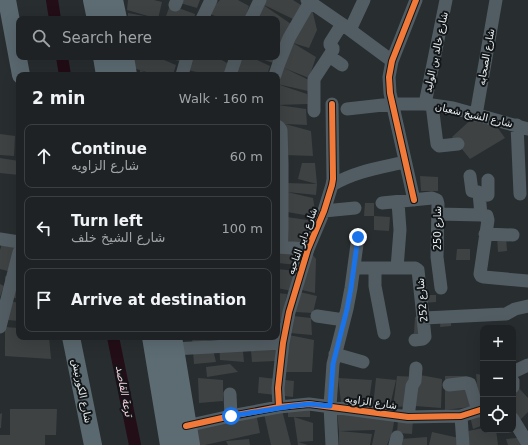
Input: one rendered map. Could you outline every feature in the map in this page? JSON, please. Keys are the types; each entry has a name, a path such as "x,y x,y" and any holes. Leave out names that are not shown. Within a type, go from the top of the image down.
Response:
{"highway":[{"path":"94,0 97,16"},
{"path":"112,0 115,16"},
{"path":"104,60 106,72"},
{"path":"124,60 126,72"},
{"path":"154,340 171,445"},
{"path":"172,343 187,436"}],"street":[{"path":"7,0 16,48"},
{"path":"203,16 211,0"},
{"path":"253,16 260,0"},
{"path":"314,111 314,81 333,49 330,43 346,27 364,0"},
{"path":"414,200 392,104 389,77 392,61 416,0"},
{"name":"شارع خالد بن الوليد","path":"446,0 428,105 437,144 439,146 458,144"},
{"name":"شارع الصحابه","path":"476,115 496,0"},
{"path":"280,60 289,38 309,1 392,61"},
{"path":"329,56 342,65"},
{"path":"18,60 20,72"},
{"path":"183,72 186,60"},
{"path":"231,72 235,60"},
{"path":"276,72 280,60"},
{"name":"شارع داير الناحيه","path":"279,407 278,388 283,343 283,312 324,211 332,185 332,104"},
{"name":"شارع الشيخ شعبان","path":"347,109 392,104 428,105 453,108 522,127"},
{"path":"280,127 282,163 280,247 308,249"},
{"path":"520,194 522,127"},
{"path":"332,185 354,174 405,162"},
{"path":"470,176 472,192 478,192 481,215"},
{"path":"479,196 488,195 488,180"},
{"name":"شارع 250","path":"382,203 432,198 435,199 438,204 437,257 441,288"},
{"path":"397,268 400,230 398,202"},
{"path":"324,211 356,208"},
{"path":"438,214 487,216 488,219 480,274 482,277 528,281"},
{"path":"486,234 513,235"},
{"path":"332,445 330,406 333,364 350,295 358,237"},
{"path":"0,239 16,242"},
{"path":"0,327 16,264"},
{"name":"شارع 252","path":"354,268 414,268 418,270 424,318 424,338 423,340 415,340"},
{"path":"375,268 375,286 384,333"},
{"path":"424,318 506,314 514,309 528,306"},
{"path":"317,316 344,320"},
{"name":"شارع الكورنيش","path":"72,340 93,445"},
{"path":"172,343 283,343"},
{"path":"335,354 363,362"},
{"path":"516,371 528,365"},
{"path":"408,417 416,368"},
{"path":"449,385 470,384 480,410"},
{"path":"230,394 231,416"},
{"name":"شارع الزاويه","path":"187,436 231,416 279,407 309,404 408,417 461,416 480,410"},
{"path":"461,416 463,445"},
{"path":"516,424 528,444"}],"building":[{"path":"128,0 154,0 162,2 159,16 148,16 127,10"},
{"path":"170,0 200,0 197,8"},
{"path":"220,0 238,0 249,6 246,16 215,16 208,13"},
{"path":"264,0 293,0 301,5 293,19 262,4"},
{"path":"262,4 279,16 258,16"},
{"path":"170,5 195,14 195,16 166,16"},
{"path":"312,9 317,30 309,48 293,43"},
{"path":"128,13 144,16 128,16"},
{"path":"280,16 291,24 280,48"},
{"path":"293,43 316,57 309,78 284,68 309,80 308,91 280,85 281,67"},
{"path":"133,60 164,60 176,65 174,72 146,72 132,68"},
{"path":"192,60 222,60 229,64 227,72 196,72 188,70"},
{"path":"239,60 257,60 270,66 268,72 235,72"},
{"path":"264,60 274,60 273,63"},
{"path":"280,85 307,94 308,104 280,105"},
{"path":"280,105 306,109 307,125 285,124 311,131 313,156 285,155 280,123"},
{"path":"476,115 497,127 505,138 470,159 452,137"},
{"path":"0,134 15,136 14,156 0,155"},
{"path":"0,158 16,161 16,175 0,173"},
{"path":"302,163 315,163 317,184 298,179"},
{"path":"420,176 438,177 438,191 421,191"},
{"path":"287,183 317,184 316,195 287,192"},
{"path":"287,192 313,198 316,217 287,212"},
{"path":"365,203 374,203 374,216 364,216"},
{"path":"374,216 390,217 389,231 374,230"},
{"path":"287,217 314,221 308,243 289,242"},
{"path":"497,237 506,237 507,251 498,252"},
{"path":"2,244 16,248 16,273 0,269 0,250"},
{"path":"280,247 301,255 297,265 280,263"},
{"path":"457,249 470,249 470,260 456,260"},
{"path":"312,254 316,259 315,293 302,290"},
{"path":"280,269 297,271 292,291 280,289"},
{"path":"5,276 16,280 16,298 5,296"},
{"path":"0,284 4,286 0,297"},
{"path":"300,292 317,296 313,313 295,312"},
{"path":"280,293 287,294 280,321"},
{"path":"424,295 436,295 436,302 424,303"},
{"path":"10,301 16,302 16,321 8,320"},
{"path":"293,316 311,318 312,335 290,333"},
{"path":"415,317 424,318 424,333 414,333"},
{"path":"441,319 451,319 451,326 440,327"},
{"path":"280,325 282,325 280,338"},
{"path":"5,327 16,328 16,340 49,340 51,359 5,356"},
{"path":"289,335 314,340 312,372 286,372"},
{"path":"192,340 211,341 216,362 194,364"},
{"path":"219,341 242,341 244,362 220,360"},
{"path":"276,348 275,361 252,362 251,351"},
{"path":"230,364 238,372 207,377 206,367"},
{"path":"476,374 480,375 479,403"},
{"path":"420,375 442,379 441,408 415,406 393,407 397,376 418,377"},
{"path":"445,376 467,376 470,407 445,410"},
{"path":"259,377 294,381 293,397 258,393"},
{"path":"198,378 223,380 223,401 199,403"},
{"path":"338,378 372,380 369,401 341,402"},
{"path":"376,378 396,380 390,406 373,406"},
{"path":"518,387 528,398 528,412 520,420 516,416 516,389"},
{"path":"310,406 310,417 288,417 288,407"},
{"path":"10,409 57,409 56,435 45,435 45,445 0,445 0,435 10,435"},
{"path":"282,410 291,445 271,445 264,414"},
{"path":"480,411 480,426 473,429 470,416"},
{"path":"2,413 1,428 0,428 0,414"},
{"path":"256,413 260,433 205,445 197,445 193,426"},
{"path":"337,413 395,417 392,433 387,445 372,445 375,430 339,431"},
{"path":"294,417 313,423 313,441 298,442 308,445 298,445"},
{"path":"398,419 413,420 412,434 397,433"},
{"path":"480,429 480,433 496,433 498,445 469,445 468,431"},
{"path":"339,431 372,434 370,445 339,445"},
{"path":"432,432 459,438 458,445 429,445"},
{"path":"427,437 427,445 399,445 401,439"},
{"path":"528,437 528,445 508,445 506,439"},
{"path":"249,439 250,445 228,445 226,441"}],"waterway":[{"name":"ترعة القاصد","path":"52,0 55,16"},
{"name":"ترعة القاصد","path":"62,60 64,72"},
{"name":"ترعة القاصد","path":"114,340 135,445"}],"cycle path":[{"path":"414,200 390,93 389,77 392,61 416,0"},
{"path":"279,407 278,388 283,343 289,312 308,249 324,211 332,185 332,104"},
{"path":"186,426 279,407 309,404 408,417 461,416 480,410"}],"route":[{"path":"231,416 279,407 309,404 330,406 333,364 347,309 358,237"}]}
